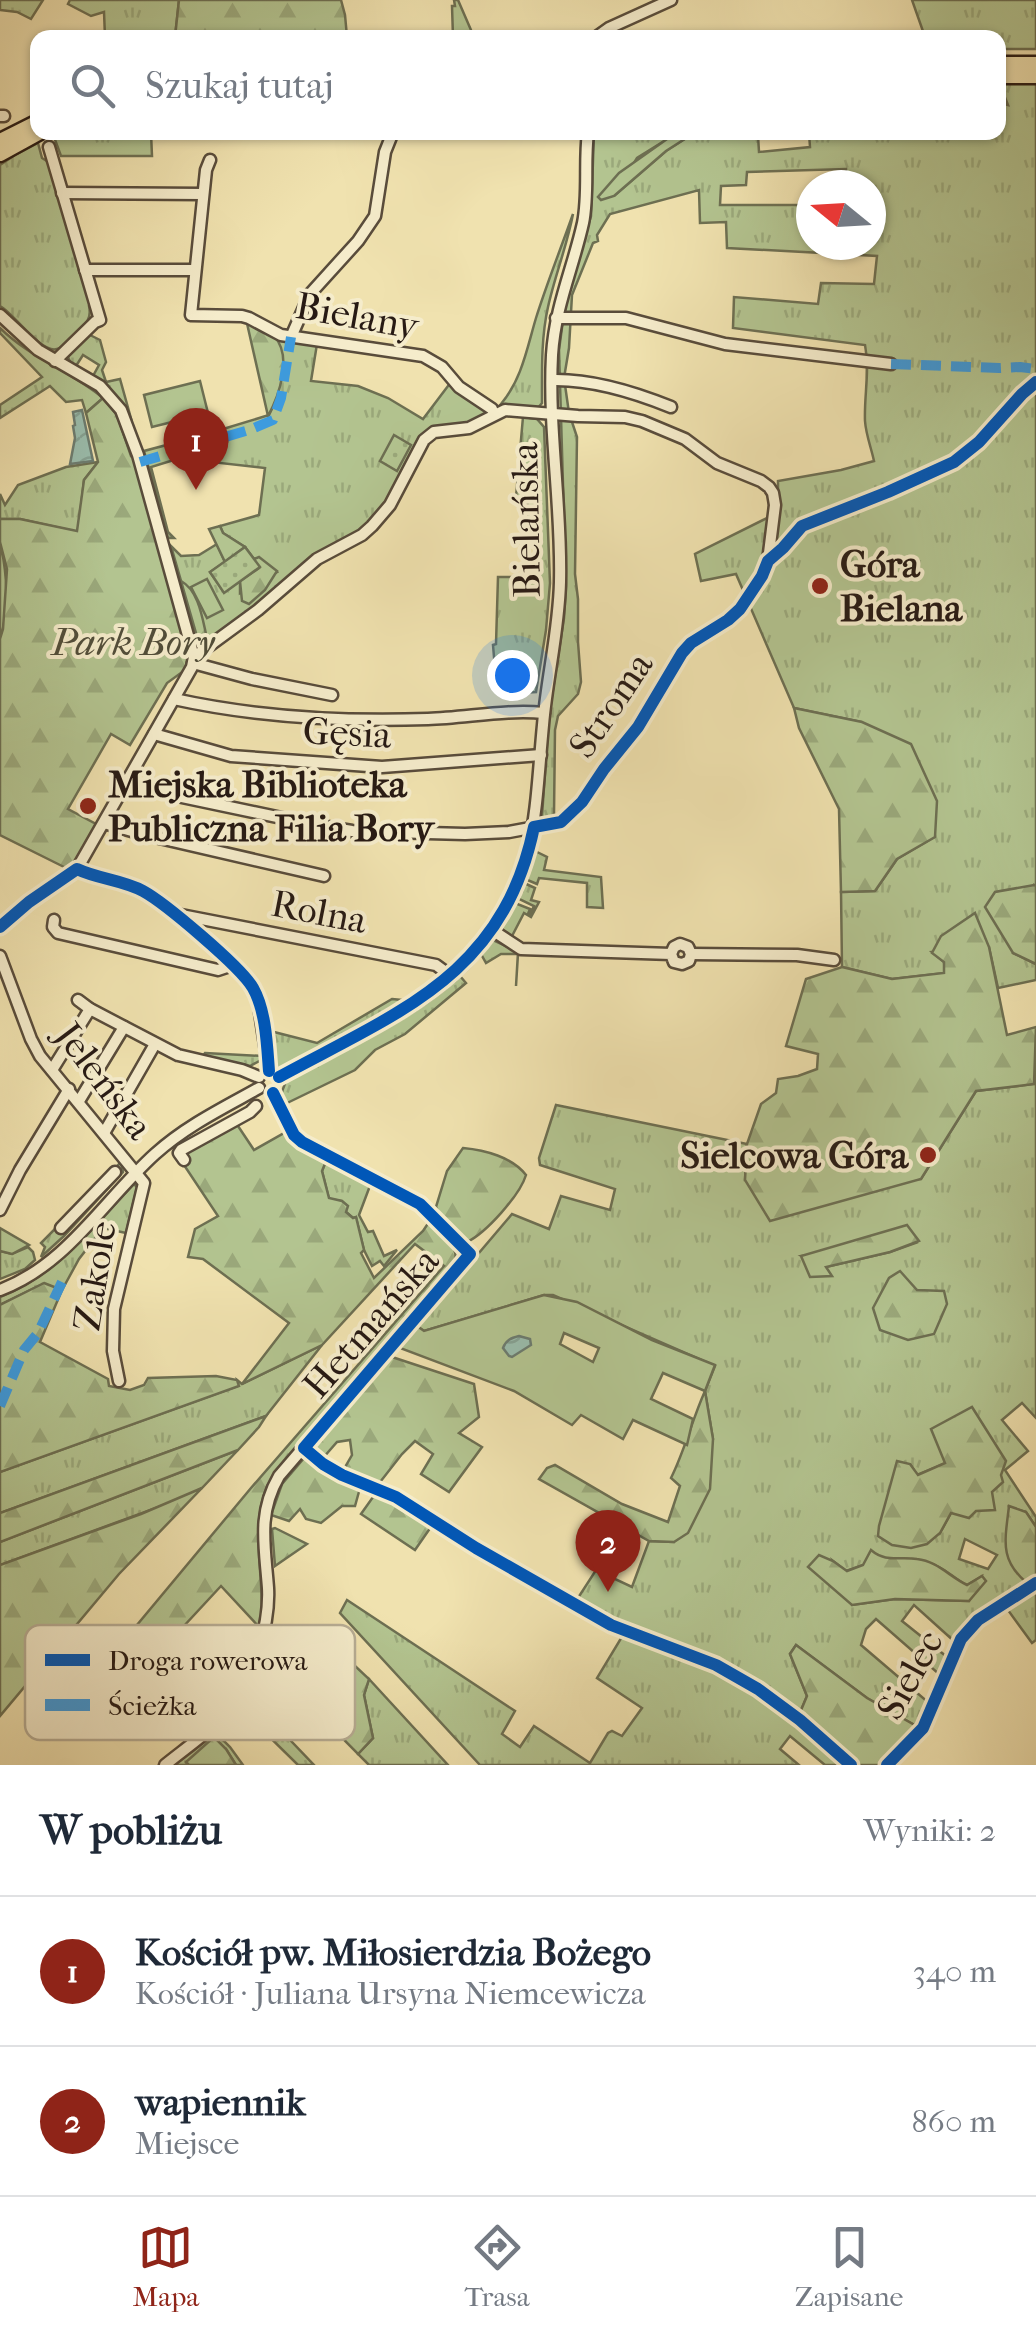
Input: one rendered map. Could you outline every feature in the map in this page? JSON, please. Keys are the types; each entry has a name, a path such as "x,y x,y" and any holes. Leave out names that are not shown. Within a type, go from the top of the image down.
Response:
{"main road":[{"path":"1006,64 1036,64"},
{"path":"1006,76 1036,76"},
{"path":"0,141 30,126"},
{"path":"0,154 30,138"}],"street":[{"path":"606,30 671,0"},
{"path":"291,337 310,294 375,216 390,140"},
{"name":"Bielańska","path":"0,1290 47,1265 182,1133 267,1078 411,1006 451,976 492,930 520,879 534,828 557,628 560,584 552,380 556,318 585,208 585,140"},
{"path":"49,147 100,320 55,361"},
{"path":"85,270 195,270 210,160"},
{"path":"62,192 203,194"},
{"name":"Bielany","path":"195,270 190,315 249,318 291,337 423,356 494,414"},
{"path":"0,315 30,344 103,388 117,402 127,421 194,660"},
{"path":"556,318 626,318 725,344 890,364"},
{"path":"552,380 629,392 671,407"},
{"path":"0,927 77,869 194,660 318,560 372,526 390,505 429,435 469,428 510,410 553,415"},
{"name":"Stroma","path":"534,828 561,822 572,813 638,727 691,643 740,608 768,561 775,505 773,494 760,481 726,468 686,439 642,421 553,415"},
{"path":"194,660 252,680 332,695"},
{"path":"174,699 243,713 375,720 442,719 545,707"},
{"name":"Gęsia","path":"154,734 232,756 382,767 541,755"},
{"path":"126,784 352,830 465,834 534,828"},
{"path":"104,823 324,876"},
{"path":"77,869 142,891 233,965 258,999 267,1078 266,1094 280,1087 267,1078 242,1070 178,1055 78,1000"},
{"name":"Rolna","path":"172,913 436,965 451,976"},
{"path":"54,920 52,927 58,933 218,970 233,965"},
{"path":"492,930 521,949 671,954 674,962 682,964 691,954 797,955 834,960"},
{"name":"Jeleńska","path":"0,956 31,1039 140,1178"},
{"path":"52,1070 90,1009"},
{"path":"79,1101 124,1027"},
{"path":"104,1134 155,1044"},
{"path":"0,1210 69,1088"},
{"name":"Hetmańska","path":"265,1625 268,1593 264,1509 271,1490 470,1254 420,1204 302,1142 294,1135 273,1093"},
{"path":"235,1101 244,1116"},
{"path":"184,1160 180,1150 256,1106"},
{"path":"61,1228 115,1172"},
{"name":"Zakole","path":"119,1381 113,1351 114,1309 140,1178"},
{"path":"304,1448 323,1464 396,1497 486,1554 612,1625 716,1665 758,1689 851,1765"},
{"name":"Sielec","path":"888,1765 922,1728 961,1639 984,1616 1036,1582"},
{"name":"Hetmańska","path":"165,1765 195,1740"}],"green space":[{"path":"0,0 43,0 31,19 0,10"},
{"path":"70,0 179,0 176,30 105,30 104,12 91,16 68,4"},
{"path":"179,0 341,0 346,30 176,30"},
{"path":"454,0 458,0 471,30 453,30"},
{"path":"912,0 1036,0 1036,49 1006,49 1006,30 923,30"},
{"path":"1006,80 1036,81 1036,886 1013,953 1036,964 1036,980 998,988 989,947 932,952 944,962 945,973 892,979 842,967 841,892 875,891 897,859 934,837 862,722 794,708 736,574 701,581 695,554 769,517 769,498 778,494 778,481 874,461 865,421 865,345 733,328 734,297 818,304 821,283 874,284 877,260 886,260 886,170 747,172 746,185 721,186 720,205 796,205 796,252 727,248 726,222 700,223 699,190 610,214 597,235 598,241 593,243 572,295 564,378 577,437 575,574 581,682 578,694 558,716 554,814 547,821 542,816 549,716 566,586 559,350 565,305 591,216 594,140 666,140 637,158 614,196 683,140 758,140 759,152 810,147 810,140 1006,140"},
{"path":"55,140 151,140 152,156 61,156"},
{"path":"666,140 683,140 614,196 601,200 598,197 619,173"},
{"path":"38,143 42,158 50,163 91,304 85,324 57,349 43,346 0,306 0,165"},
{"path":"573,214 546,319 542,403 537,409 501,404 519,374"},
{"path":"246,319 271,333 283,354 280,387 268,416"},
{"path":"0,328 24,348 103,398 86,413 82,400 66,402 50,386 0,418 0,405 42,377 0,333"},
{"path":"90,335 100,340 106,382 120,379 132,422 116,396 93,376 99,365 83,355 76,366 71,364 71,350"},
{"path":"274,335 317,344 311,381 358,386 423,419 451,382 488,414 468,424 433,428 388,502 360,532 303,564 204,645 198,640 171,546 181,556 199,555 217,544 225,562 210,572 224,592 240,581 240,593 277,572 259,558 254,559 220,526 259,515 265,468 211,462 210,433 269,415 278,385"},
{"path":"200,381 208,413 152,427 144,395"},
{"name":"Park Bory","path":"103,398 117,415 131,456 135,455 190,659 185,670 167,683 130,745 111,734 68,809 96,824 65,872 64,867 0,835 0,639 7,569 0,542 0,519 20,519 77,531 84,480 98,462 86,413"},
{"path":"523,417 537,419 544,427 550,583 536,692 505,694 503,681 496,681 493,645 498,577 536,577 540,524 526,521 528,499 516,497"},
{"path":"394,435 411,445 397,471 380,461"},
{"path":"178,442 177,459 151,467 168,532 174,538 168,538 144,451"},
{"path":"98,462 84,480 78,532 20,519 0,519 0,494 5,505 18,485 66,467"},
{"path":"220,526 223,533 245,547 225,562 209,529"},
{"path":"0,542 6,591 0,639"},
{"path":"245,547 260,567 224,593 210,572"},
{"path":"259,557 277,571 265,590 249,604 242,601 240,581 259,568 254,559"},
{"path":"207,579 223,610 207,618 191,587"},
{"path":"181,581 192,591 201,612 206,634 198,640"},
{"path":"794,708 862,722 911,744 937,801 935,837 897,859 875,891 841,892 839,809 799,728"},
{"path":"535,851 547,857 544,870 601,877 603,908 587,907 587,883 539,878 537,884 525,879"},
{"path":"524,883 535,888 531,900 539,902 531,917 524,913 511,938 501,928 515,903 530,909 530,915 534,906 517,898"},
{"path":"1034,885 1036,964 1013,953 985,907 995,892"},
{"path":"975,913 989,947 1007,1035 1036,1027 1034,1084 976,1091 921,1179 770,1221 745,1180 747,1144 761,1104 776,1093 778,1079 817,1069 818,1054 786,1046 806,979 842,967 892,979 944,973 944,962 932,953 941,936"},
{"path":"493,940 507,944 518,954 501,954 486,963 481,954"},
{"path":"460,976 466,983 405,1034 375,1050 355,1070 283,1105 281,1094 286,1081 432,998"},
{"path":"392,999 406,1004 289,1067 280,1071 274,1067 270,1031 317,1043"},
{"path":"205,1053 263,1059 250,1066 203,1056"},
{"path":"1036,1059 1036,1418 1022,1403 1002,1420 1028,1451 1005,1470 1036,1517 1036,1527 1026,1512 1009,1507 1028,1584 955,1642 914,1605 902,1621 947,1657 940,1675 876,1619 866,1629 861,1645 929,1703 918,1727 867,1698 796,1645 790,1654 807,1696 799,1715 783,1702 576,1601 596,1570 632,1587 649,1541 674,1542 713,1439 705,1391 715,1366 553,1295 424,1331 417,1326 512,1214 549,1229 561,1196 610,1210 615,1189 540,1165 556,1105 747,1144 745,1180 921,1179 976,1091 1034,1084","holes":["918,1242 826,1267 802,1256","946,1463 951,1513 940,1533 910,1464 917,1475","965,1539 997,1555 988,1569 959,1559","881,1559 904,1559 932,1564 967,1585 981,1577 969,1601 895,1599 852,1605 833,1561 846,1571"]},
{"path":"232,1117 254,1150 286,1132 297,1147 326,1161 322,1171 329,1198 342,1201 348,1206 346,1212 356,1217 364,1250 361,1253 374,1278 429,1222 450,1240 456,1258 455,1265 267,1486 258,1538 260,1625 221,1586 185,1625 137,1625 444,1266 415,1244 322,1345 242,1384 289,1323 203,1259 188,1257 195,1229 218,1216 176,1153 203,1132"},
{"path":"463,1148 498,1156 526,1175 501,1213 467,1242 436,1207 447,1171"},
{"path":"326,1161 371,1183 359,1215 368,1232 373,1231 384,1256 397,1250 384,1266 380,1261 372,1266 356,1217 346,1212 342,1201 329,1199 322,1171"},
{"path":"121,1162 123,1172 41,1257 45,1247 41,1243"},
{"path":"134,1184 137,1187 126,1233 103,1228 62,1290 43,1284 0,1305 0,1297 57,1263"},
{"path":"907,1225 919,1241 826,1267 832,1276 810,1277 801,1256"},
{"path":"0,1228 29,1245 12,1254 0,1251"},
{"path":"28,1247 35,1260 25,1269 0,1279 0,1251 12,1254"},
{"path":"900,1271 917,1290 944,1291 947,1304 934,1334 908,1340 880,1330 873,1308 889,1278"},
{"path":"44,1283 62,1290 40,1342 108,1379 109,1386 130,1390 144,1385 148,1378 216,1376 237,1380 239,1386 0,1472 0,1305"},
{"path":"544,1295 577,1302 652,1340 715,1365 705,1391 663,1373 651,1399 693,1419 687,1445 633,1420 623,1439 581,1415 572,1425 514,1391 400,1348 417,1326 424,1331","holes":["564,1333 599,1348 593,1362 560,1344"]},
{"path":"322,1345 266,1416 0,1513 0,1472 238,1386 237,1380 242,1384"},
{"path":"392,1357 474,1384 479,1417 459,1433 482,1447 449,1492 421,1474 433,1454 415,1441 377,1486 344,1469 352,1455 350,1440 337,1442 323,1458 313,1449"},
{"path":"705,1391 713,1439 710,1489 688,1533 674,1542 649,1541 539,1479 547,1468 555,1465 622,1504 668,1522 680,1486 671,1478"},
{"path":"972,1407 1006,1461 1003,1482 992,1492 995,1510 976,1511 969,1518 951,1513 940,1533 927,1544 911,1548 892,1545 878,1536 897,1461 910,1464 918,1475 945,1463 931,1429"},
{"path":"266,1416 238,1450 0,1542 0,1513"},
{"path":"238,1450 202,1488 186,1497 0,1565 0,1542"},
{"path":"305,1457 360,1488 355,1506 342,1506 321,1523 306,1519 300,1509 289,1521 271,1515 282,1484"},
{"path":"202,1488 76,1625 25,1625 25,1686 0,1716 0,1565"},
{"path":"380,1495 433,1524 415,1550 361,1514 373,1497"},
{"path":"1009,1506 1026,1512 1036,1527 1036,1579 1028,1584 1008,1558"},
{"path":"272,1529 307,1544 275,1566"},
{"path":"871,1550 887,1558 931,1563 967,1585 982,1576 986,1581 969,1601 895,1599 852,1605 808,1567 819,1555 847,1571 863,1565"},
{"path":"1036,1588 1036,1640 1032,1643 1005,1606"},
{"path":"347,1600 515,1711 502,1734 520,1747 534,1726 590,1763 608,1733 622,1736 642,1708 597,1678 623,1635 695,1660 750,1689 794,1719 846,1765 825,1765 790,1736 780,1749 799,1765 480,1765 340,1613"},
{"path":"796,1645 867,1698 918,1727 882,1765 856,1765 799,1715 807,1696 790,1654"},
{"path":"355,1666 369,1679 364,1695 373,1738 358,1754 344,1740 355,1740"},
{"path":"369,1679 448,1765 369,1765 358,1754 373,1738 364,1695"},
{"path":"205,1740 223,1740 243,1765 236,1765 226,1749 189,1765 174,1765"},
{"path":"211,1740 217,1740 236,1765 189,1765 186,1762"},
{"path":"273,1740 290,1740 314,1765 298,1765"}],"water":[{"path":"82,410 93,461 70,464 75,438 73,412"},
{"path":"519,1336 530,1339 531,1345 509,1356 504,1345"}],"marked path":[{"path":"140,462 273,420 281,398 291,337"},
{"path":"891,364 1036,369"},
{"path":"0,1406 24,1350 38,1333 62,1282"}],"cycle path":[{"path":"279,1077 404,1009 471,954 498,920 519,878 534,827 561,822 582,802 638,727 682,653 740,609 768,561 802,526 954,462 979,442 1036,382"},
{"path":"0,927 77,869 143,891 202,936 246,978 263,1018 269,1071"},
{"path":"273,1093 294,1135 302,1142 420,1204 470,1254 304,1448 342,1475 396,1497 611,1625 716,1665 758,1689 851,1765"},
{"path":"887,1765 923,1728 961,1639 978,1620 1036,1583"}],"place":[{"name":"Kościół pw. Miłosierdzia Bożego","path":"196,490"},
{"name":"Góra Bielana","path":"820,586"},
{"name":"Miejska Biblioteka Publiczna Filia Bory","path":"88,806"},
{"name":"Sielcowa Góra","path":"928,1155"},
{"name":"wapiennik","path":"608,1592"}]}
